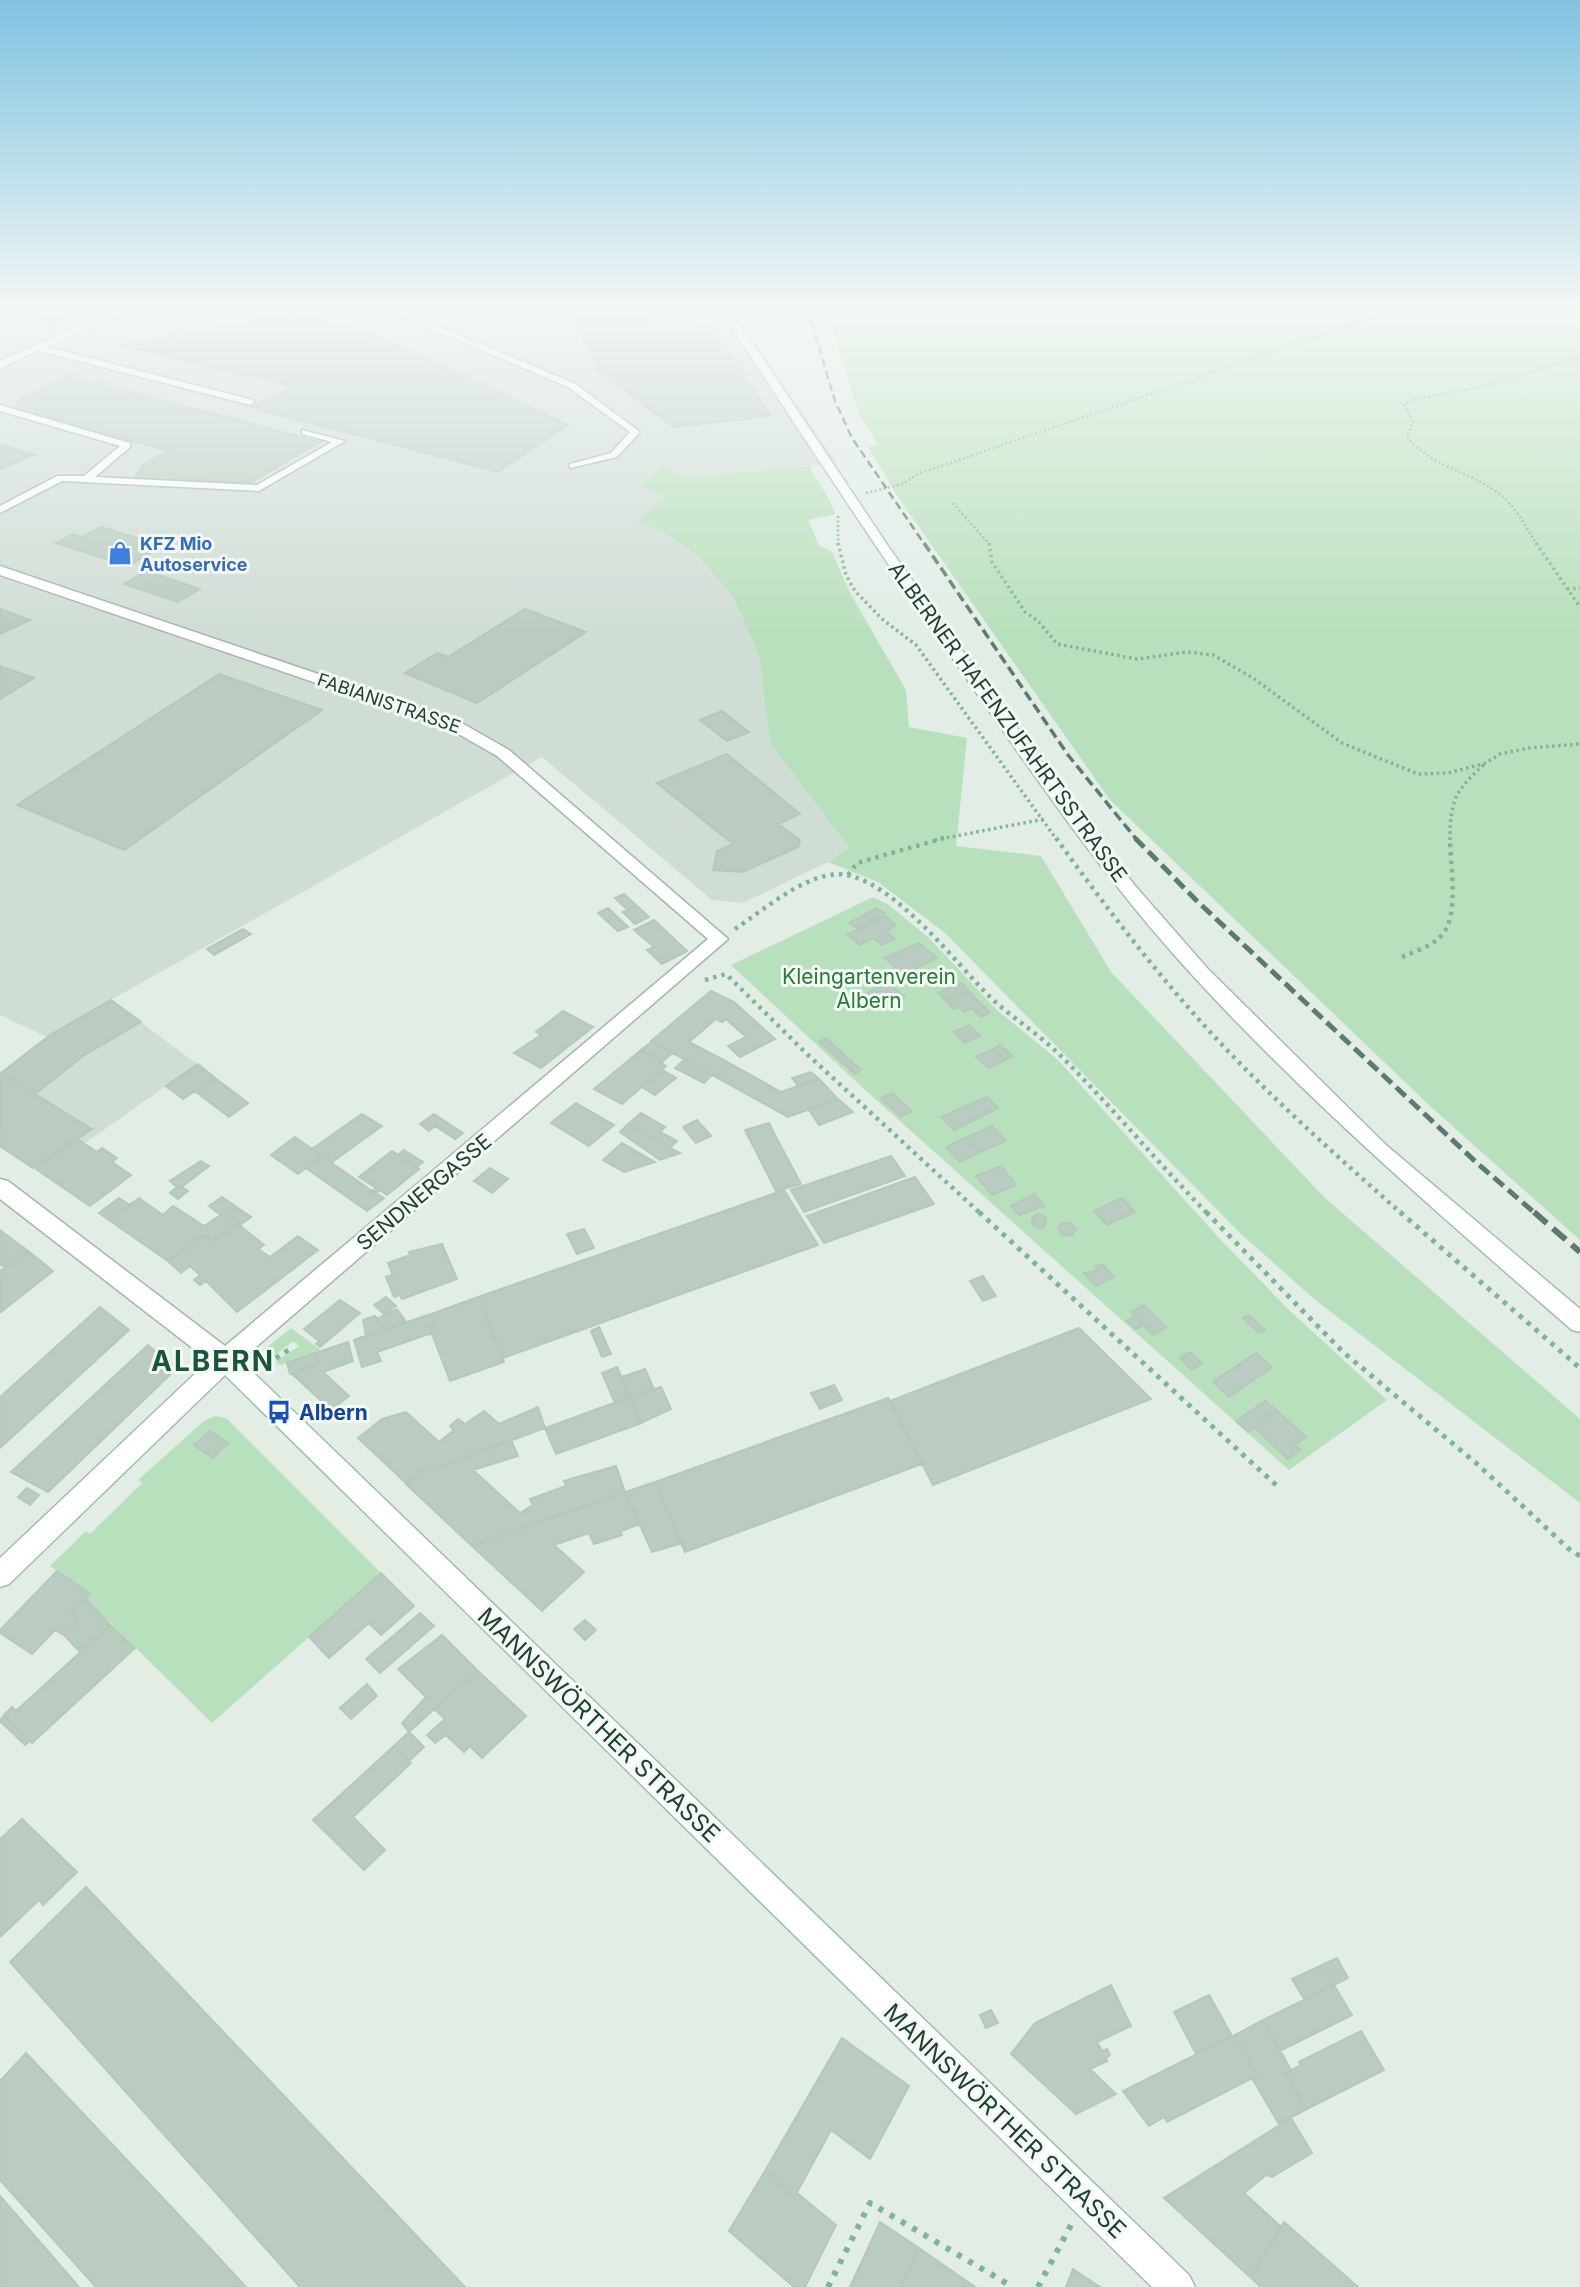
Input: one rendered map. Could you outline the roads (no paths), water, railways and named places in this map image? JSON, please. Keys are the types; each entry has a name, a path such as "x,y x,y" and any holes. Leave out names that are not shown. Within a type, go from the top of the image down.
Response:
{"street":[{"name":"ALBERNER HAFENZUFAHRTSSTRASSE","path":"796,418 850,500 1073,819 1201,973 1379,1150 1580,1324"},
{"name":"FABIANISTRASSE","path":"0,570 441,720 481,738 503,752 719,939"},
{"name":"SENDNERGASSE","path":"0,1575 225,1360 719,939"},
{"name":"MANNSWÖRTHER STRASSE","path":"0,1187 225,1360 1177,2287"}],"lane":[{"path":"33,418 127,445 87,479"},
{"path":"573,466 614,455 635,432 616,418"},
{"path":"0,510 60,478 259,488 340,441 305,432"}],"railway":[{"path":"843,418 852,438 925,545"},
{"path":"924,543 1068,755 1137,840"},
{"path":"1135,838 1198,902 1477,1163 1536,1214"},
{"path":"1534,1212 1580,1252"}],"place":[{"name":"KFZ Mio Autoservice","path":"120,553"},
{"name":"Albern","path":"279,1412"}],"district":[{"name":"ALBERN","path":"213,1361"}],"park label":[{"name":"Kleingartenverein Albern","path":"869,988"}]}
